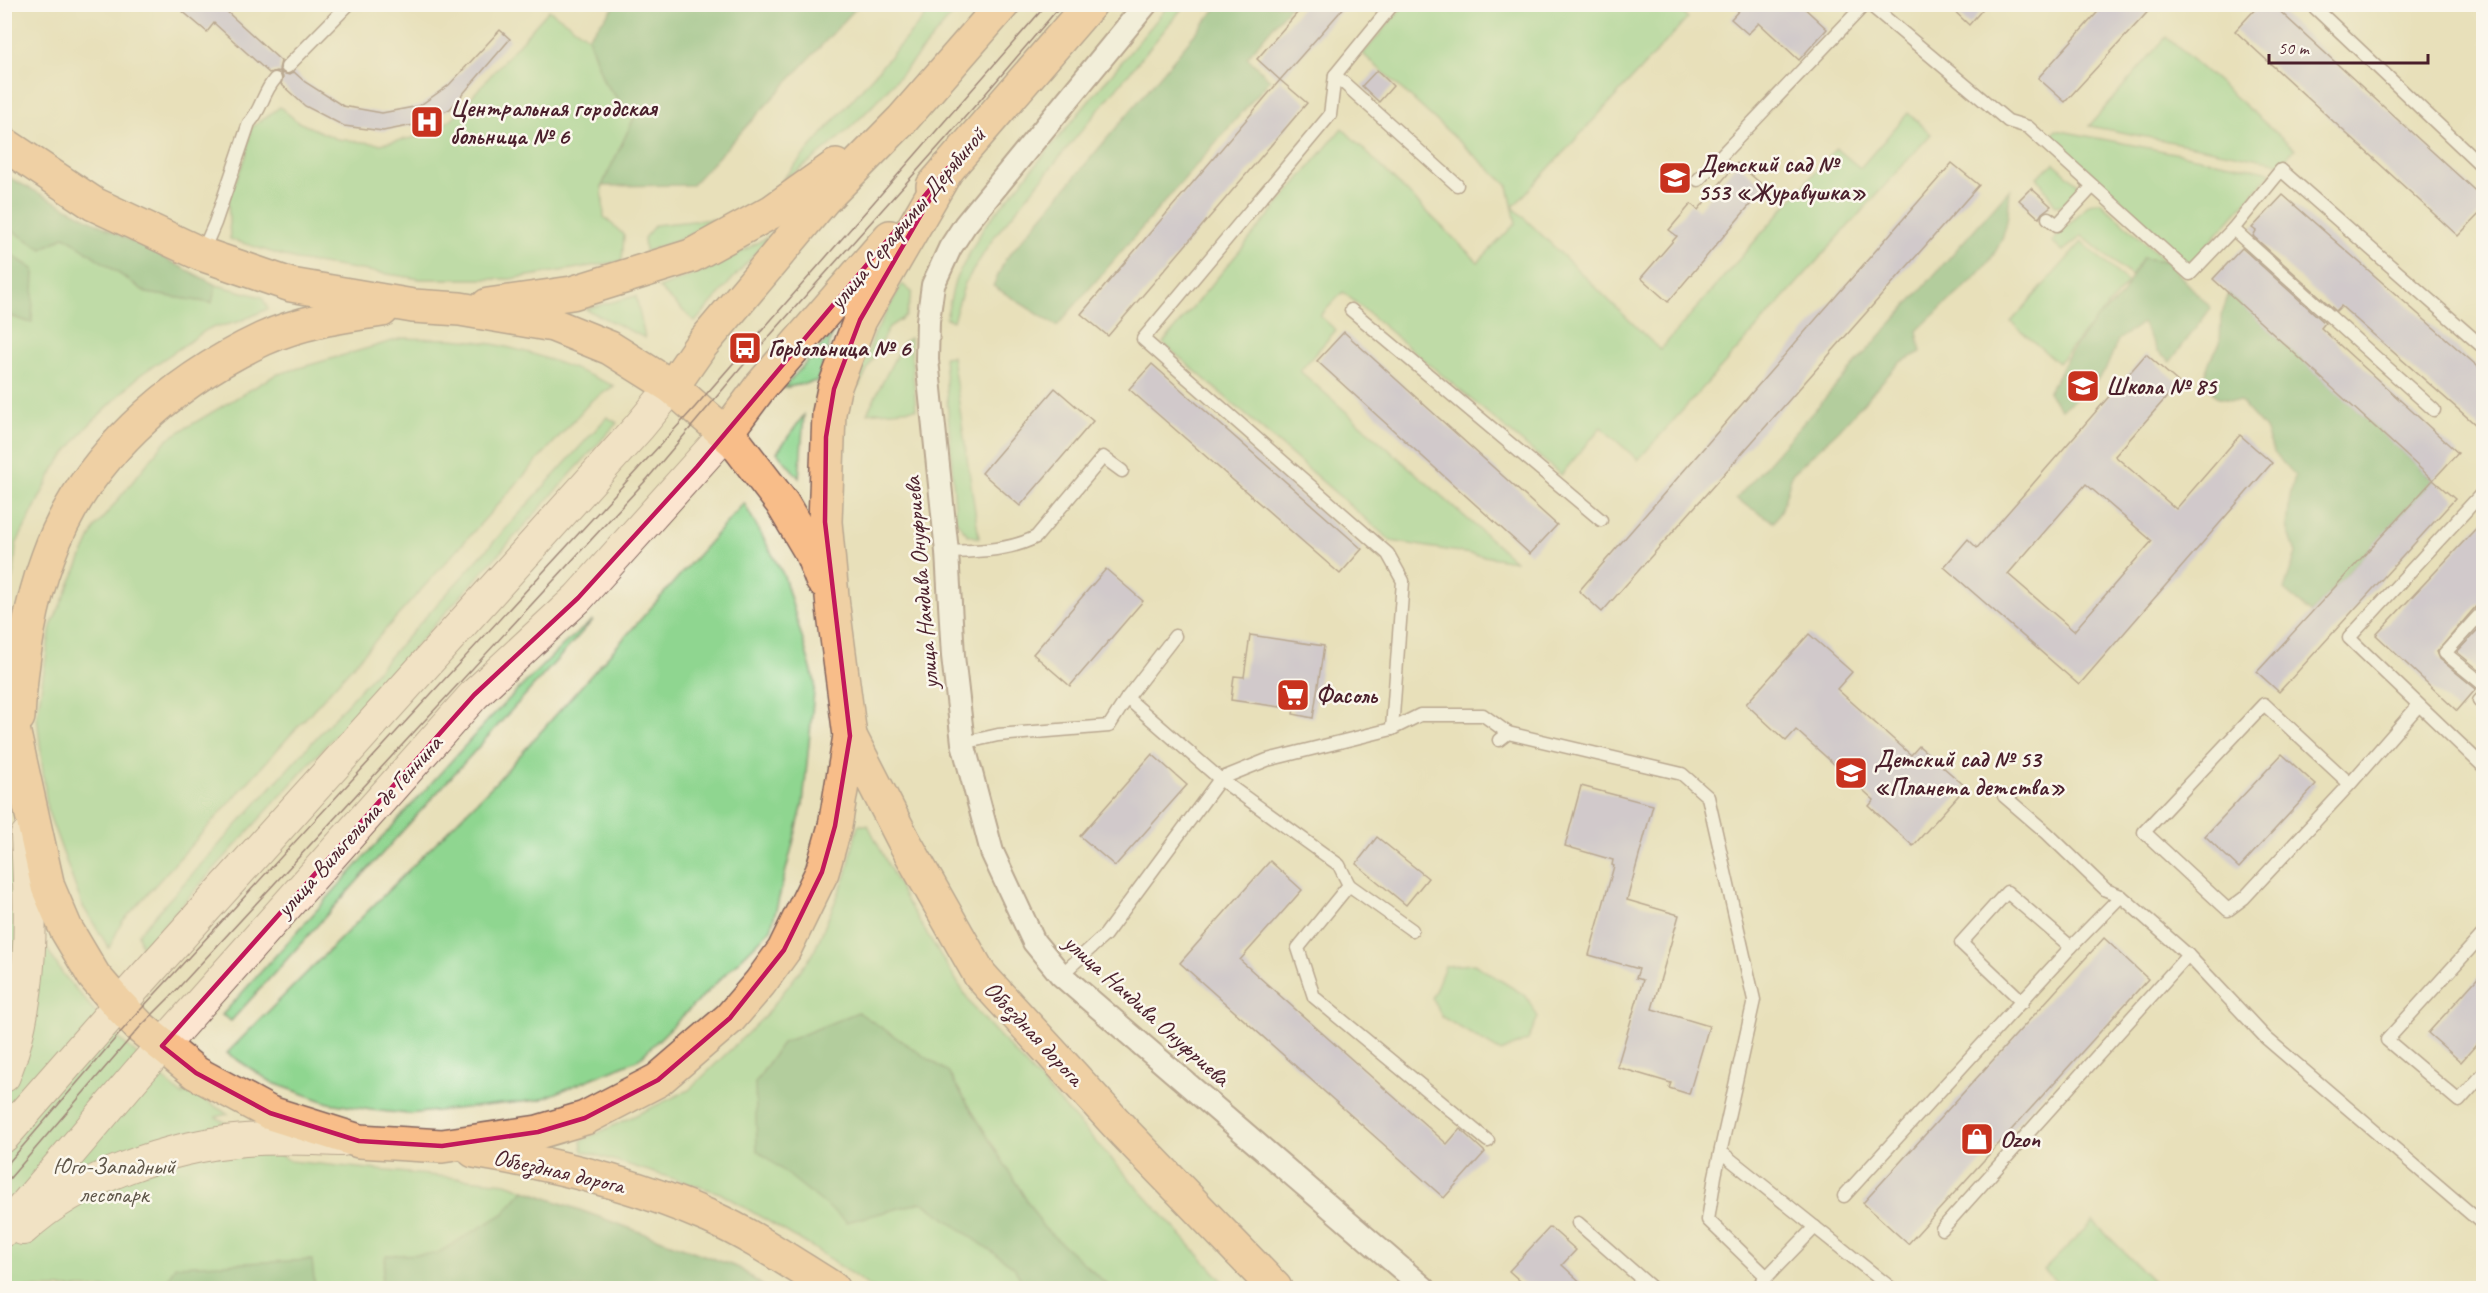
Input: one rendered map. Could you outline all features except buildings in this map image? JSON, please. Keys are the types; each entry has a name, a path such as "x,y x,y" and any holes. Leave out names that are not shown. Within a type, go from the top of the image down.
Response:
{"main road":[{"path":"4,1136 118,1005 639,428 699,348 824,200 902,120 1003,4"},
{"name":"улица Серафимы Дерябиной","path":"726,433 761,386 1090,4"},
{"path":"460,309 572,293 691,256 773,211 902,120"},
{"path":"4,144 94,204 201,254 291,285 413,306 460,309 553,325 609,348 672,387 726,433 782,503 811,552 832,607"},
{"path":"4,1246 42,1211 80,1190 112,1173 176,1152 245,1140 359,1141 442,1146 538,1132 585,1118 658,1080 730,1018 784,950 822,872 835,826 850,736 832,607 825,522 826,436 834,389 860,320 948,168"},
{"path":"16,736 20,677 28,624 48,555 76,499 111,452 147,414 203,372 264,339 328,318 413,306"},
{"name":"улица Вильгельма де Геннина","path":"4,1230 162,1046 474,695 578,598 726,433"},
{"path":"4,688 16,736 24,789 48,887 66,929 94,976 118,1005 162,1046 196,1072 270,1113 359,1141"},
{"name":"Объездная дорога","path":"850,736 904,841 980,975 1126,1134 1275,1288"},
{"path":"4,1076 20,1024 31,945 24,789"},
{"name":"Объездная дорога","path":"442,1146 543,1163 633,1188 711,1218 832,1288"}],"street":[{"path":"968,46 989,4"},
{"name":"улица Серафимы Дерябиной","path":"928,333 933,285 950,248 965,225 1146,4"},
{"name":"улица Начдива Онуфриева","path":"928,333 927,360 947,552 953,656 963,743 992,852 1034,942 1061,975 1425,1288"}],"lane":[{"path":"287,67 349,4"},
{"path":"1392,729 1403,581 1388,554 1143,339 1330,116 1335,75 1393,4"},
{"path":"1698,180 1867,4 2008,121 2028,127 2190,274 2233,229 2281,170 2484,348"},
{"path":"2311,4 2484,168"},
{"path":"1335,75 1457,185"},
{"path":"201,254 215,223 249,123 255,117 267,88 275,79"},
{"path":"2048,218 2057,225 2093,186"},
{"path":"2233,229 2434,410"},
{"path":"1351,310 1601,520"},
{"path":"947,552 983,551 1023,543 1036,537 1103,457 1122,471"},
{"path":"2484,491 2349,638 2484,767"},
{"path":"2484,610 2445,653 2484,684"},
{"path":"963,743 998,735 1109,726 1126,698 1175,636"},
{"path":"2484,696 2479,701 2484,705"},
{"path":"1126,698 1220,779 1339,865 1349,885 1412,930"},
{"path":"2350,784 2264,704 2144,832 2228,910 2244,898 2350,784 2418,706"},
{"path":"1061,975 1106,935 1220,779 1267,760 1392,729 1420,715 1483,714 1503,737 1682,774 1708,797 1754,1000 1708,1220 1766,1276"},
{"path":"2004,796 2048,833 2106,890 2121,896 2188,955 2266,1038 2484,1225"},
{"path":"1349,885 1298,948 1314,997 1488,1141"},
{"path":"2023,1002 1961,944 2007,892 2071,947"},
{"path":"1844,1196 2071,947 2121,896"},
{"path":"2484,933 2387,1040 2459,1101 2484,1073"},
{"path":"1942,1228 2188,955"},
{"path":"1721,1152 1891,1288"},
{"path":"1578,1223 1652,1288"},
{"path":"1756,1288 1815,1227"}],"highlighted area":[{"path":"948,168 860,320 834,389 826,437 825,522 850,736 835,826 822,872 784,950 730,1018 658,1080 585,1118 538,1132 442,1146 359,1141 270,1113 196,1073 162,1046 474,695 578,598 697,467"}],"green space":[{"path":"1220,4 1291,5 1247,57 1270,80 1057,326 993,286 1005,260"},
{"path":"1672,4 1688,18 1513,207 1660,350 1836,148 1860,168 1908,113 1931,134 1638,460 1601,427 1561,475 1343,292 1320,316 1336,330 1300,371 1515,561 1391,541 1163,343 1342,128 1478,262 1516,223 1508,186 1363,54 1404,5"},
{"path":"616,5 859,5 692,185 602,186 634,118 604,82 588,37"},
{"path":"935,5 961,5 900,76 856,122 833,144 782,180"},
{"path":"1169,5 1185,5 994,237 965,283 953,321 946,318 955,280 984,227"},
{"path":"549,10 588,37 604,82 634,118 602,186 604,217 624,235 622,261 510,279 420,279 296,260 230,239 228,199 246,156 251,128 280,107 298,122 337,139 380,144 417,137 451,120"},
{"path":"2166,37 2295,149 2281,163 2089,126"},
{"path":"2056,130 2272,172 2190,265 2051,136"},
{"path":"2054,163 2080,186 2070,203 2056,206 2037,177"},
{"path":"4,175 216,285 212,303 147,293 65,236 42,249 5,226"},
{"path":"2010,189 2006,226 1992,258 1969,284 1917,331 1921,352 1899,363 1839,430 1792,474 1782,509 1774,522 1736,499"},
{"path":"2100,202 2166,261 2143,258 2131,276 2082,236 2063,251 2052,242 2089,204"},
{"path":"713,219 686,237 645,252 644,238 655,225"},
{"path":"5,226 42,249 65,236 147,293 211,303 216,285 262,297 268,309 238,322 208,329 140,375 85,429 54,469 16,545 14,573 5,600 4,314 31,323 34,270 5,250"},
{"path":"771,235 695,322 659,288 716,266"},
{"path":"2082,242 2128,283 2058,363 2011,322"},
{"path":"4,250 34,270 32,323 5,314"},
{"path":"2142,258 2166,261 2211,308 2170,362 2158,352 2142,323 2118,340 2105,371 2087,391 2061,409 2048,393 2070,353 2096,319 2121,297"},
{"path":"902,284 912,292 906,316 889,327 859,386 856,387 874,335"},
{"path":"2229,293 2433,480 2311,613 2284,590 2296,553 2287,527 2290,496 2295,476 2274,453 2265,429 2240,401 2218,398 2202,382 2210,360 2220,343 2221,316"},
{"path":"636,296 645,338 585,309"},
{"path":"833,333 817,381 783,388"},
{"path":"403,338 456,339 503,346 559,363 614,386 592,400 122,922 109,948 82,905 47,809 37,716 51,626 95,528 167,439 275,375"},
{"path":"910,338 916,409 867,413 903,342"},
{"path":"952,356 979,538 968,535 956,521 944,357"},
{"path":"804,415 799,478 777,452"},
{"path":"607,417 617,423 142,949 138,934"},
{"path":"744,503 784,576 815,682 803,804 771,929 639,1059 539,1100 408,1114 371,1110 329,1103 273,1083 227,1053 497,781"},
{"path":"593,620 231,1021 222,1015 490,718 564,644"},
{"path":"858,825 868,825 907,902 973,1007 1229,1288 1111,1288 1043,1227 948,1072 858,1012 782,1043 755,1083 847,1222 922,1202 1014,1267 1025,1288 872,1288 812,1247 720,1193 583,1151 581,1141 689,1090 764,1017 813,954 846,876"},
{"name":"Юго-Западный лесопарк","path":"4,834 44,944 62,973 114,1034 183,1096 184,1088 228,1114 216,1117 290,1161 506,1183 739,1268 766,1288 5,1288"},
{"path":"1474,964 1526,996 1538,1017 1528,1040 1501,1052 1442,1017 1432,998 1445,966"},
{"path":"858,1012 948,1072 1043,1227 1111,1288 1025,1288 1014,1267 922,1202 847,1222 757,1150 755,1083 782,1043"},
{"path":"524,1190 739,1268 764,1288 380,1288 386,1255 436,1254 503,1214"},
{"path":"2093,1221 2160,1288 2063,1288 2044,1270"},
{"path":"312,1260 315,1288 169,1288 165,1285 175,1266"}],"tram line":[{"path":"4,1168 132,1019 695,407 1047,4"},
{"path":"4,1185 140,1027 648,478 741,368 981,99 1062,4"}],"place":[{"name":"Центральная городская больница № 6","path":"427,122"},
{"name":"Детский сад № 553 «Журавушка»","path":"1675,178"},
{"name":"Горбольница № 6","path":"745,348"},
{"name":"Школа № 85","path":"2083,386"},
{"name":"Фасоль","path":"1293,695"},
{"name":"Детский сад № 53 «Планета детства»","path":"1851,773"},
{"name":"Ozon","path":"1977,1139"}]}
